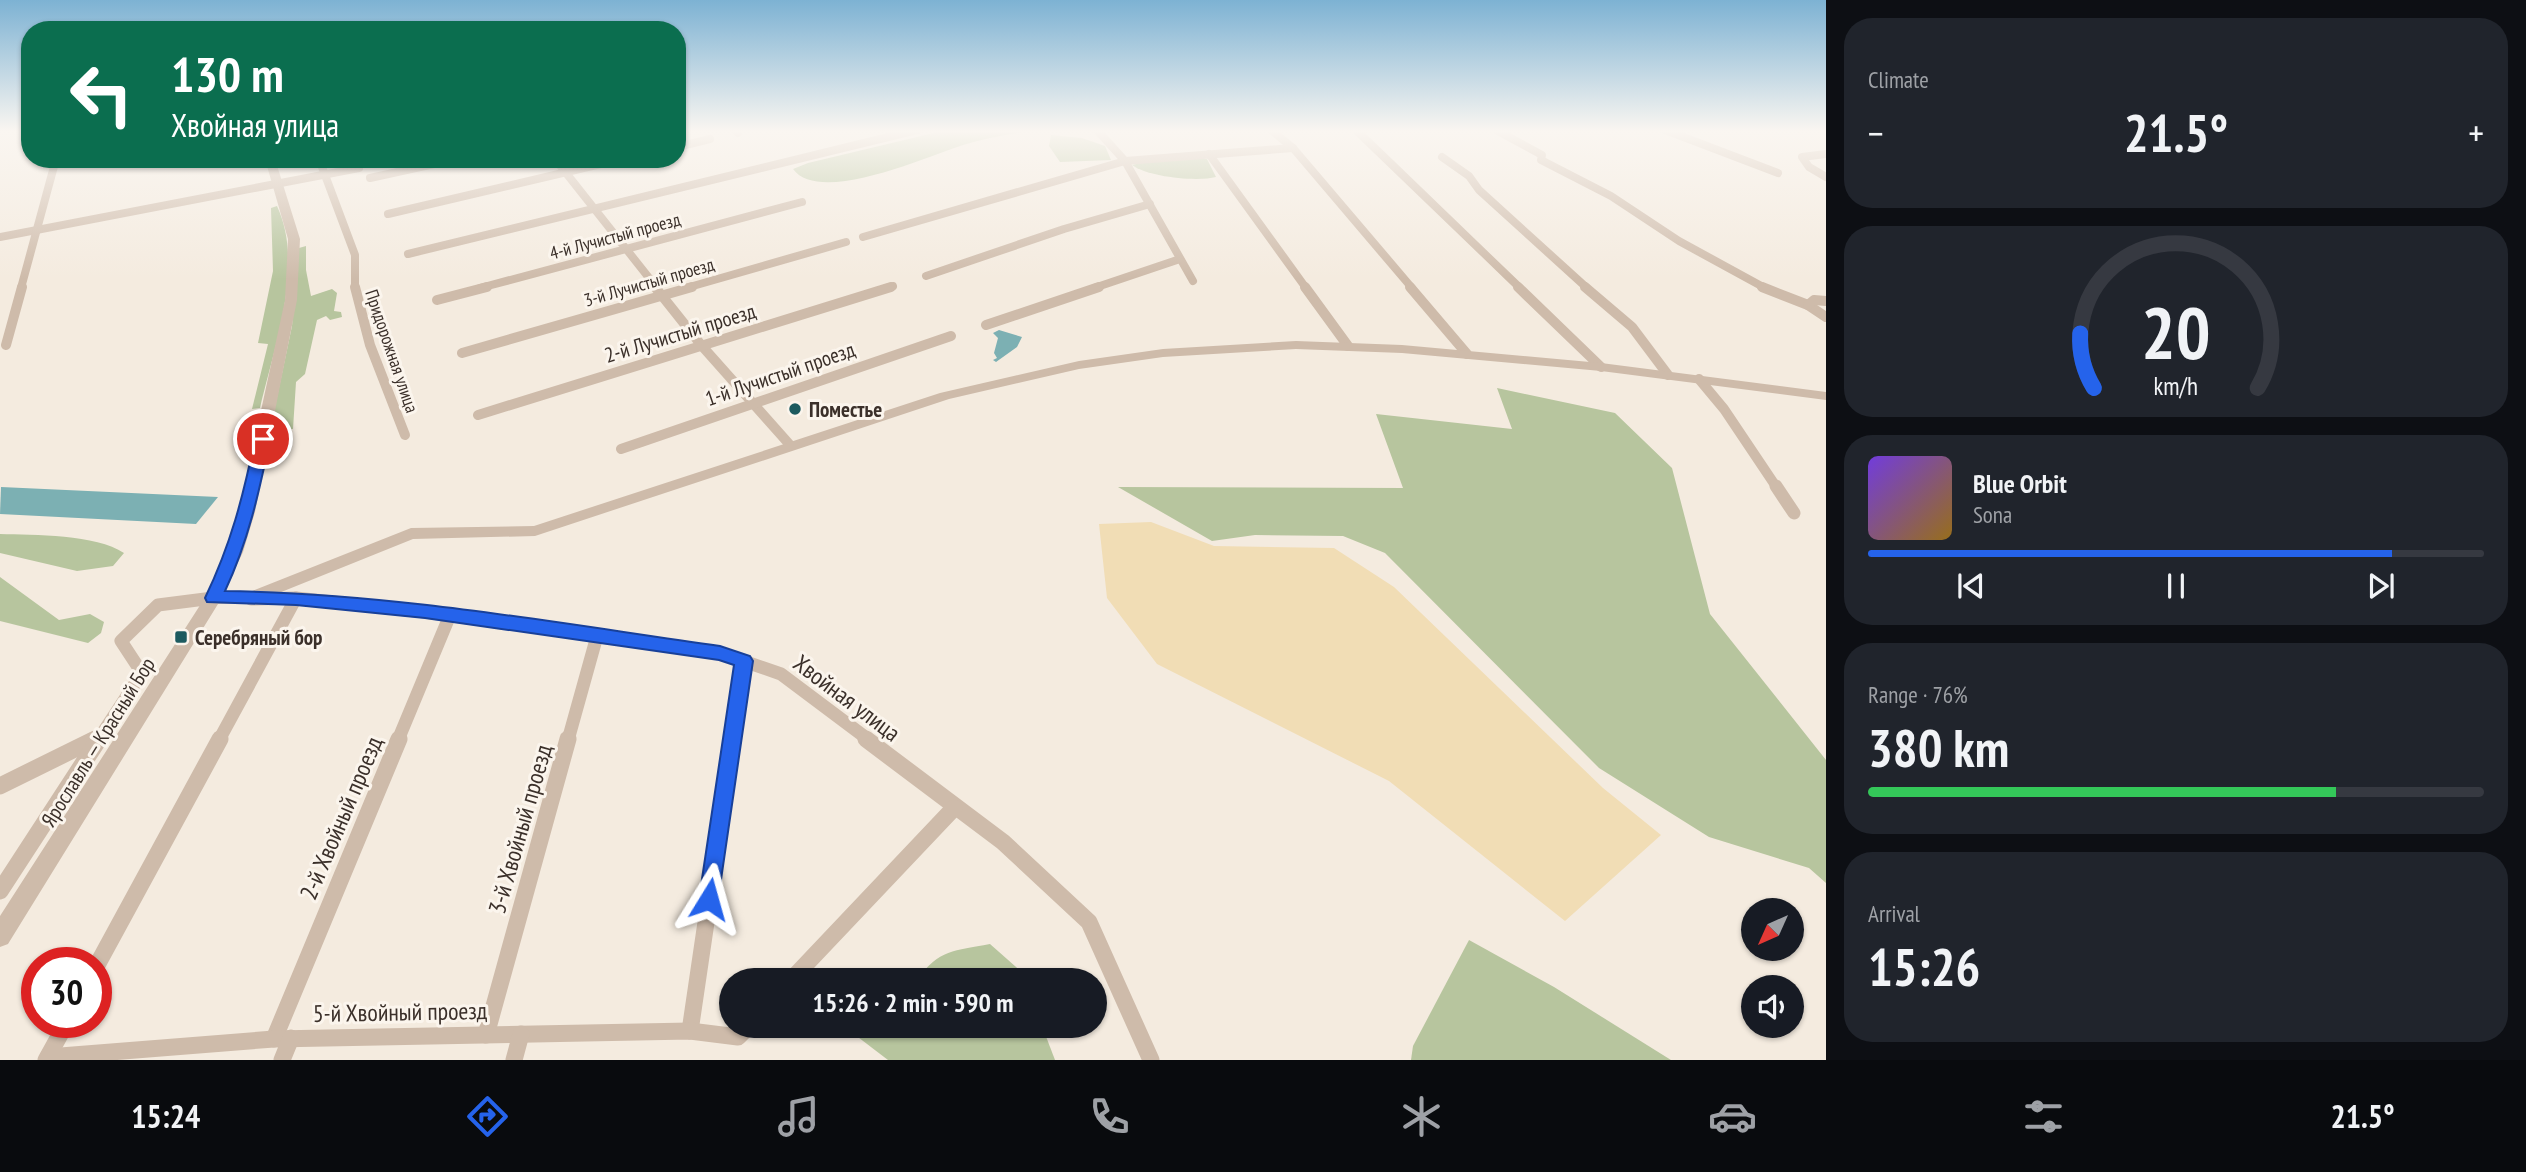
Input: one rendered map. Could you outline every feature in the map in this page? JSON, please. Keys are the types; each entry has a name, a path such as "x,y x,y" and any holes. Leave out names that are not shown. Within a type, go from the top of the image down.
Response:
{"street":[{"path":"6,345 50,179"},
{"name":"Ярославль — Красный Бор","path":"0,936 214,598 235,552 247,512 291,300 294,239 277,179"},
{"path":"0,237 307,179"},
{"name":"Придорожная улица","path":"328,179 355,255 352,272 354,299 405,435"},
{"path":"388,214 534,179"},
{"path":"571,179 702,346 790,445"},
{"path":"408,254 708,179"},
{"path":"863,237 1061,179"},
{"path":"1136,179 1193,281"},
{"path":"1227,179 1348,346"},
{"path":"1320,179 1467,354"},
{"path":"1407,179 1601,368"},
{"path":"1471,179 1479,190 1523,231 1632,327 1668,375"},
{"path":"1578,179 1620,202 1689,247 1742,273 1772,293 1808,305 1826,317"},
{"name":"4-й Лучистый проезд","path":"437,300 802,202"},
{"path":"926,276 1063,229 1150,204"},
{"name":"3-й Лучистый проезд","path":"462,352 846,242"},
{"path":"986,325 1180,259"},
{"name":"2-й Лучистый проезд","path":"478,415 893,286"},
{"path":"1808,305 1814,300 1826,301"},
{"name":"1-й Лучистый проезд","path":"621,449 951,336"},
{"path":"0,891 142,673 121,642 158,605 214,598 248,599 411,534 535,531 945,396 1079,365 1163,353 1296,345 1348,346 1467,354 1668,375 1826,396"},
{"path":"1699,379 1724,409 1794,513"},
{"path":"107,947 296,598"},
{"name":"Хвойная улица","path":"248,599 296,598 450,615 720,653 781,674 954,808 1003,842 1089,922 1151,1060"},
{"name":"2-й Хвойный проезд","path":"282,1038 450,615"},
{"name":"3-й Хвойный проезд","path":"486,1035 597,636"},
{"path":"691,1031 744,661"},
{"path":"0,786 101,736"},
{"path":"802,968 954,808"},
{"name":"5-й Хвойный проезд","path":"47,1058 282,1038 691,1031 719,1035"},
{"path":"514,1060 521,1034"},
{"path":"47,1058 58,1038"},
{"path":"282,1038 282,1060"}],"green space":[{"path":"810,179 853,179 850,180 826,182"},
{"path":"277,206 285,229 288,280 279,333 260,408 252,409 268,344 258,343 273,271 271,208"},
{"path":"306,246 306,270 311,296 332,289 337,293 334,311 341,312 342,317 330,320 326,316 317,320 305,374 296,382 293,429 279,428 278,423 272,421 292,326 299,248"},
{"path":"1497,388 1615,413 1672,468 1710,614 1826,760 1826,883 1809,868 1709,837 1599,768 1385,553 1343,536 1255,535 1212,541 1118,487 1403,488 1376,414 1512,429"},
{"path":"0,534 81,539 98,542 124,553 113,566 77,571 0,553"},
{"path":"0,577 59,620 90,614 104,622 101,633 88,643 0,621"},
{"path":"1469,940 1554,987 1671,1060 1411,1060 1413,1046"},
{"path":"990,944 1017,968 927,968 940,957 957,950"},
{"path":"859,1038 1047,1038 1055,1060 888,1060"}],"sand":[{"path":"1151,522 1214,546 1334,548 1394,587 1603,788 1661,835 1565,921 1389,781 1157,664 1107,598 1099,524"}],"water":[{"path":"999,330 1022,337 1017,347 996,362 993,360 997,358 994,353 998,338 993,333"},
{"path":"1,487 218,497 196,524 0,514"}],"place":[{"name":"Поместье","path":"795,409"},
{"name":"Серебряный бор","path":"181,637"}],"route":[{"path":"263,439 235,552 214,598 296,598 425,612 720,653 744,661 709,899"}]}
